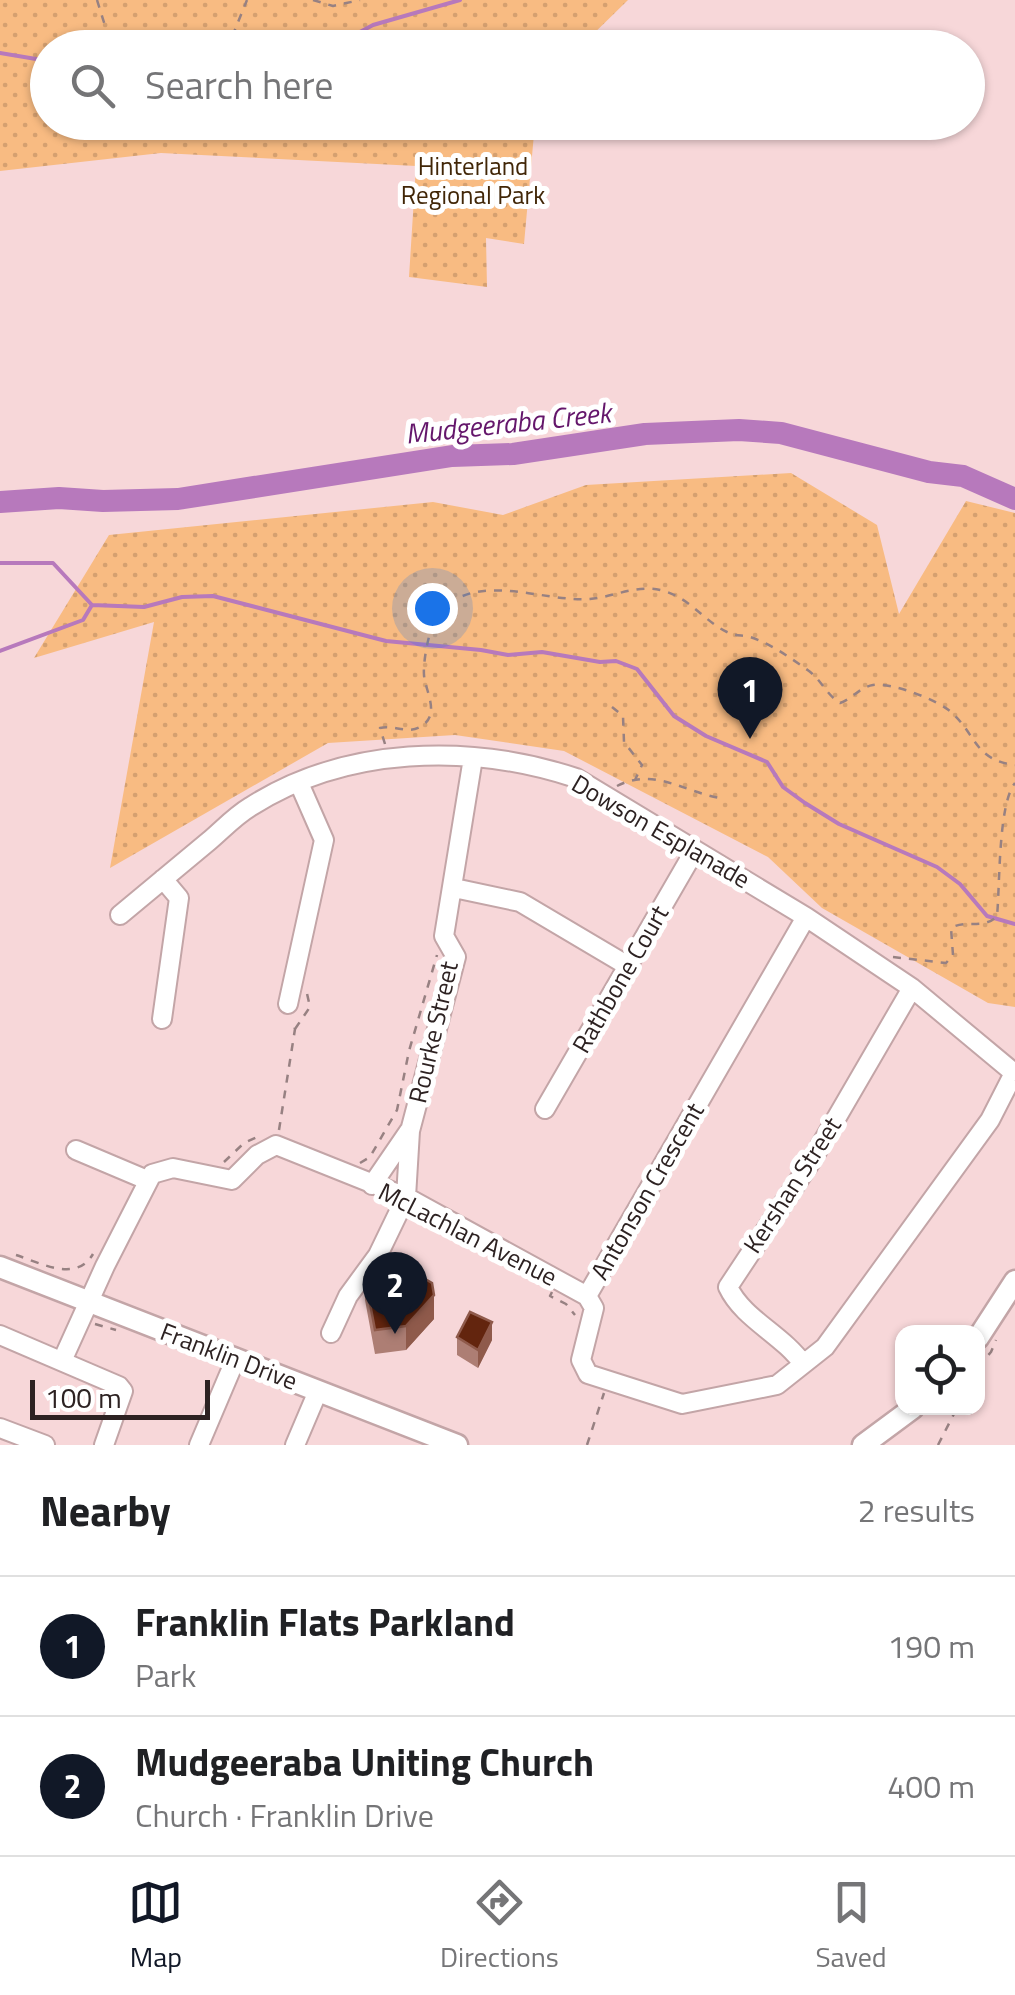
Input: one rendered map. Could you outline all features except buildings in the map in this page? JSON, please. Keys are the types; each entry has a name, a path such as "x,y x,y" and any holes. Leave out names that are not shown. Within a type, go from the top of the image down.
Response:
{"main road":[{"name":"Franklin Drive","path":"8,1261 90,1302 458,1445"},
{"path":"985,1327 1015,1281"},
{"path":"864,1445 904,1415"}],"street":[{"name":"Dowson Esplanade","path":"120,915 250,807 340,766 390,757 473,758 545,768 576,778 806,917 912,988 1014,1072"},
{"name":"Rourke Street","path":"406,1197 410,1131 456,956 444,936 473,758"},
{"path":"288,1004 324,840 299,783"},
{"name":"Rathbone Court","path":"545,1109 695,850"},
{"path":"162,1019 179,898 163,879"},
{"path":"454,888 520,902 628,966"},
{"name":"Antonson Crescent","path":"608,1382 588,1374 581,1360 594,1308 587,1296 806,917"},
{"name":"Kershan Street","path":"804,1364 734,1299 728,1287 812,1160 912,988"},
{"path":"608,1382 682,1404 777,1385 825,1348 990,1120 1014,1072"},
{"name":"Rourke Street","path":"372,1184 410,1131"},
{"name":"McLachlan Avenue","path":"148,1180 165,1168 232,1180 257,1155 276,1146 406,1197 587,1296"},
{"path":"62,1360 148,1180 76,1150"},
{"path":"331,1333 348,1296 378,1255 406,1197"},
{"path":"0,1336 114,1382 123,1391 104,1445"},
{"path":"199,1445 236,1358"},
{"path":"295,1445 318,1391"},
{"path":"0,1428 45,1445"}],"path":[{"path":"98,0 107,30"},
{"path":"235,30 247,0"},
{"path":"313,0 333,6 360,0"},
{"path":"390,757 380,728 407,731 424,725 430,715 424,673 432,627 452,604 502,588 562,600 592,599 635,589 661,590 687,600 730,634 768,644 808,670 828,696 840,704 870,685 890,685 943,706 985,753 1000,763 1015,765"},
{"path":"612,707 623,716 626,747 642,765 634,781"},
{"path":"612,790 622,783 666,780 720,798"},
{"path":"898,966 886,956 946,962 953,955 951,928 987,924 996,918 1002,832 1010,790 1015,783"},
{"path":"352,1162 362,1163 370,1157 397,1110 409,1051 436,960 434,948"},
{"path":"273,1135 278,1135 295,1029 288,1004"},
{"path":"216,1164 226,1161 244,1143 261,1136"},
{"path":"8,1261 77,1270 93,1254"},
{"path":"558,1280 550,1296 571,1308 576,1321"},
{"path":"587,1445 608,1382"},
{"path":"938,1445 953,1415"}],"green space":[{"name":"Hinterland Regional Park","path":"0,0 628,0 597,30 30,30 30,140 533,140 524,244 486,238 487,287 409,277 416,166 161,153 0,171"},
{"path":"791,473 877,525 899,614 966,501 1015,513 1015,1007 988,1003 822,908 768,857 564,751 455,735 328,743 110,868 154,622 34,658 109,535 433,502 503,515 586,485"}],"waterway":[{"path":"364,30 460,0"},
{"path":"0,53 30,58"},
{"name":"Mudgeeraba Creek","path":"0,502 59,498 178,499 452,456 513,454 645,434 739,430 781,433 929,472 963,476 1015,499"},
{"path":"0,563 53,563 92,605 144,607 182,597 213,596 386,641 508,655 542,652 616,661 637,669 674,716 706,736 767,762 783,787 805,803 839,824 937,867 960,884 987,916 1015,924"},
{"path":"0,651 83,620 92,605"}],"place":[{"name":"Franklin Flats Parkland","path":"750,739"},
{"name":"Mudgeeraba Uniting Church","path":"395,1334"}]}
